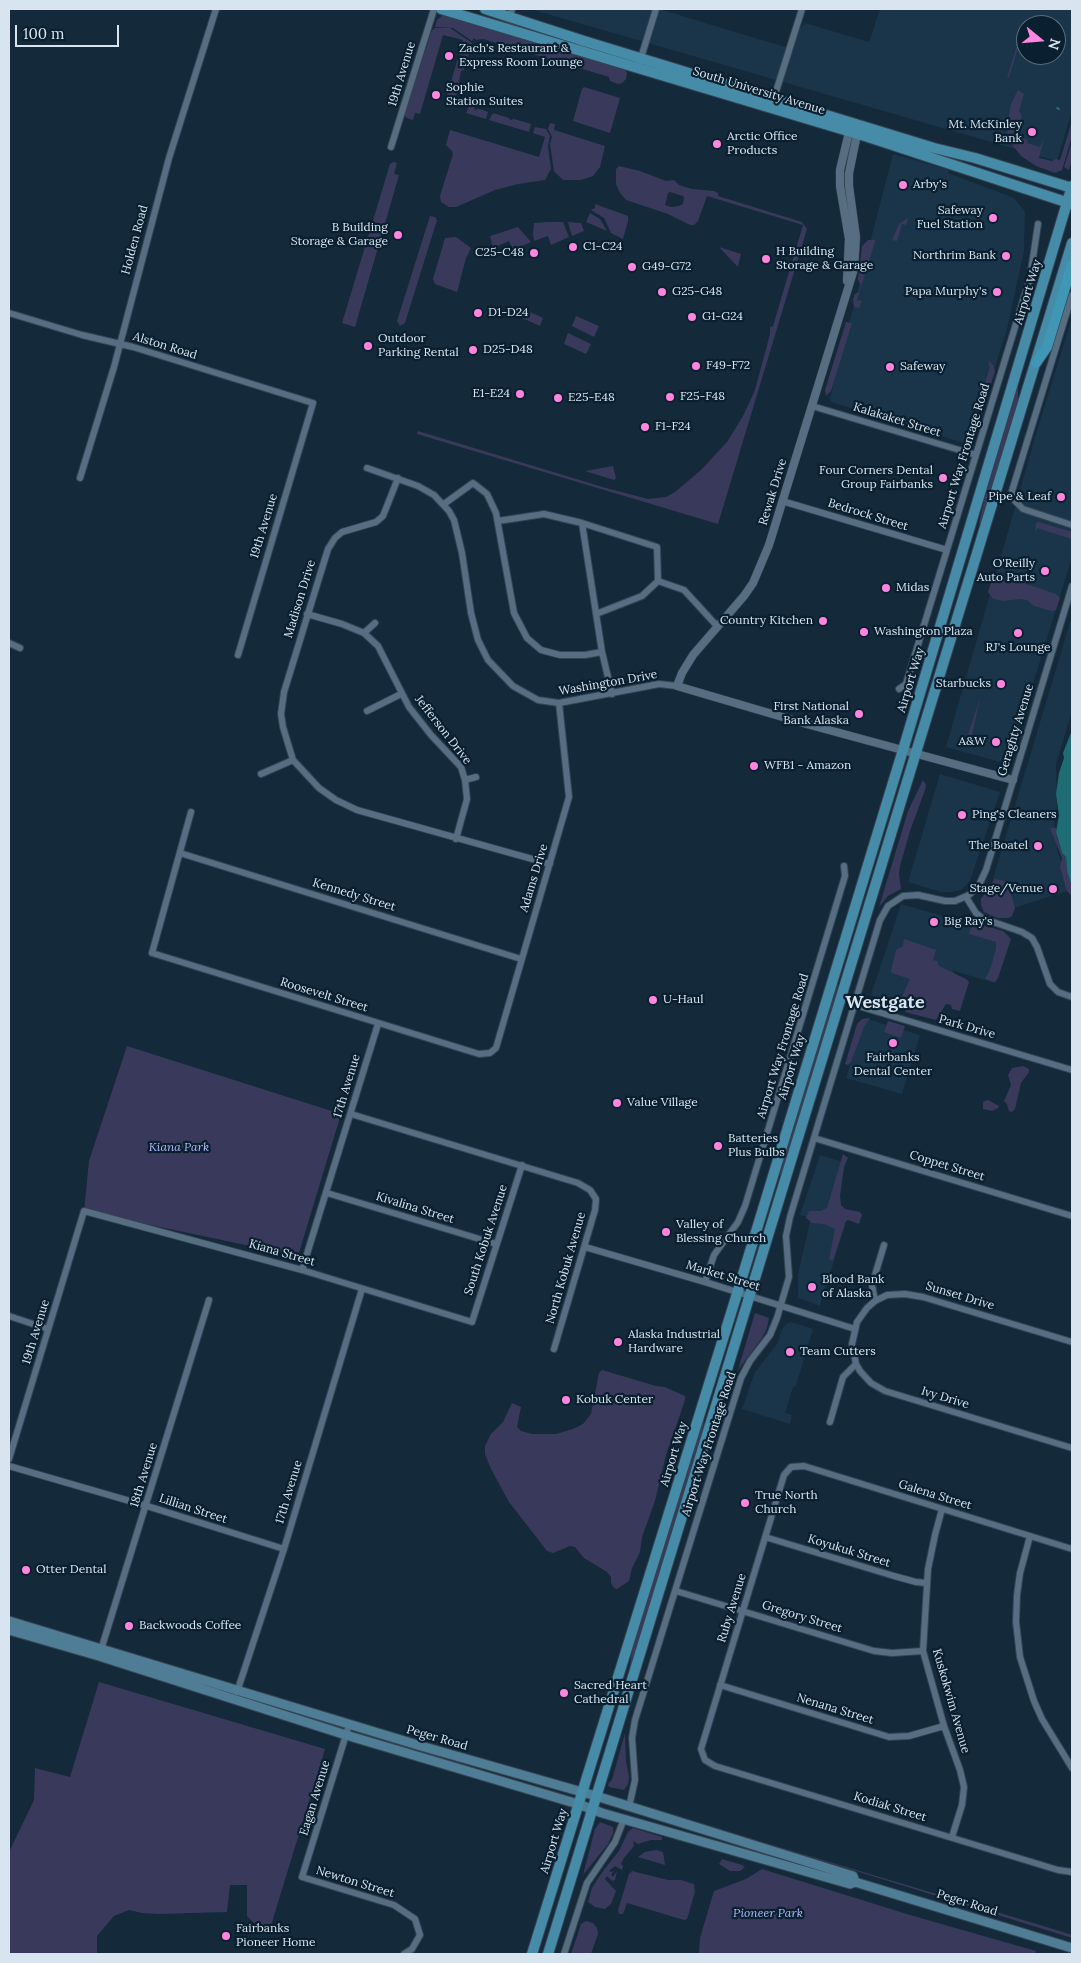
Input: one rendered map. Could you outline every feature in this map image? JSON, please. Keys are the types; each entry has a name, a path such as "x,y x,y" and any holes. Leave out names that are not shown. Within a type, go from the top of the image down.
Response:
{"highway":[{"path":"1036,363 1047,347 1072,265"}],"main road":[{"name":"South University Avenue","path":"442,9 774,98 854,128 1070,203"},
{"name":"South University Avenue","path":"485,9 511,13 640,62 854,128 1072,187"},
{"name":"Airport Way","path":"532,1954 904,750 1070,203 1072,187"},
{"name":"Airport Way","path":"548,1954 1072,243"},
{"name":"Peger Road","path":"9,1621 234,1700 346,1735 624,1819 850,1884 855,1882 1072,1948"},
{"name":"Peger Road","path":"9,1630 237,1691 596,1796 852,1876 855,1882"}],"street":[{"name":"Holden Road","path":"80,478 119,344 168,158 216,9"},
{"name":"19th Avenue","path":"391,146 434,9"},
{"path":"640,62 656,9"},
{"path":"774,98 802,9"},
{"name":"Rewak Drive","path":"677,686 686,665 744,596 756,576 769,545 848,283 849,238 840,186 840,170 854,128"},
{"name":"Airport Way Frontage Road","path":"900,689 906,684 1030,278 1038,224"},
{"path":"1072,295 1013,489 1014,500 1023,509 1072,525"},
{"name":"Alston Road","path":"9,313 282,392 313,403"},
{"name":"19th Avenue","path":"238,655 313,403"},
{"name":"Kalakaket Street","path":"812,406 976,455"},
{"name":"Washington Drive","path":"367,468 418,486 434,495 444,504 454,520 462,553 471,613 478,640 488,660 513,686 527,695 538,700 559,704 659,684 677,686 888,747 1013,780"},
{"name":"Madison Drive","path":"398,478 383,516 376,522 342,532 335,538 328,549 284,692 281,714 293,760 308,778 336,800 357,810 550,864"},
{"path":"444,504 473,484 487,494 498,521 514,613 527,638 541,650 560,655 585,655 602,652"},
{"name":"Bedrock Street","path":"782,501 947,550"},
{"path":"498,521 544,514 582,523 657,547 658,581 642,596 596,614"},
{"path":"582,523 602,652 612,694"},
{"path":"658,581 684,590 717,626"},
{"name":"Geraghty Avenue","path":"966,897 973,893 981,880 1072,586"},
{"name":"Jefferson Drive","path":"308,614 364,633 378,646 401,694 426,729 461,767 466,780 467,799 456,839"},
{"path":"364,633 375,623"},
{"path":"9,643 20,648"},
{"name":"Jefferson Drive","path":"367,711 401,694"},
{"name":"Adams Drive","path":"490,1053 496,1048 569,797 559,704"},
{"path":"261,774 293,760"},
{"name":"Jefferson Drive","path":"466,780 476,777"},
{"path":"180,853 191,812"},
{"name":"Roosevelt Street","path":"180,853 152,953 479,1054 490,1053"},
{"name":"Kennedy Street","path":"180,853 521,958"},
{"name":"Airport Way Frontage Road","path":"705,1282 714,1255 738,1222 745,1206 843,884 845,876 844,866"},
{"name":"Airport Way Frontage Road","path":"629,1807 635,1780 632,1738 634,1728 741,1378 750,1361 770,1335 781,1306 790,1271 787,1257 787,1230 880,920 886,909 895,900 914,894 950,902 966,897"},
{"path":"966,897 976,913 982,918 1026,934 1035,942 1050,984 1058,992 1072,997"},
{"name":"Park Drive","path":"855,1004 1072,1070"},
{"name":"17th Avenue","path":"302,1270 378,1024"},
{"path":"351,1114 522,1165"},
{"name":"Coppet Street","path":"814,1138 1072,1216"},
{"name":"North Kobuk Avenue","path":"522,1165 578,1182 594,1194 596,1204 554,1349"},
{"name":"South Kobuk Avenue","path":"472,1322 522,1165"},
{"name":"Kivalina Street","path":"327,1193 496,1244"},
{"name":"19th Avenue","path":"9,1458 84,1211"},
{"name":"Kiana Street","path":"84,1211 302,1270 362,1290 472,1322"},
{"path":"830,1422 843,1377 856,1364 852,1344 855,1328 861,1315 875,1301 872,1285 884,1245"},
{"name":"Market Street","path":"585,1247 855,1328"},
{"name":"17th Avenue","path":"234,1700 284,1549 362,1290"},
{"name":"Sunset Drive","path":"875,1301 893,1294 917,1295 1072,1342"},
{"name":"18th Avenue","path":"100,1653 209,1300"},
{"path":"9,1316 48,1329"},
{"name":"Ivy Drive","path":"856,1364 864,1377 884,1392 1072,1448"},
{"name":"Lillian Street","path":"9,1466 284,1549"},
{"name":"Galena Street","path":"791,1467 804,1466 1072,1549"},
{"name":"Ruby Avenue","path":"703,1758 702,1743 784,1475 791,1467"},
{"name":"Kuskokwim Avenue","path":"942,1510 926,1582 923,1651 944,1726 964,1787 963,1802 952,1837"},
{"path":"1030,1536 1017,1593 1016,1622 1020,1657 1034,1701 1042,1719 1072,1766"},
{"name":"Koyukuk Street","path":"765,1537 894,1576 916,1582 926,1582"},
{"name":"Gregory Street","path":"676,1591 874,1651 892,1653 923,1651"},
{"name":"Nenana Street","path":"720,1685 889,1736 909,1736 944,1726"},
{"name":"Eagan Avenue","path":"302,1877 349,1725"},
{"name":"Kodiak Street","path":"703,1758 715,1766 1058,1870 1072,1872"},
{"path":"564,1954 587,1883 615,1842 624,1819"},
{"name":"Newton Street","path":"302,1877 394,1905 414,1919 420,1935 412,1949 404,1954"}],"shaded area":[{"path":"530,9 659,9 785,47 805,23 869,42 880,9 1072,9 1072,111 1057,161"},
{"path":"893,154 949,170 948,173 1014,198 1025,212 1024,251 1007,329 974,434 970,440 964,443 831,402 830,398"},
{"path":"1072,318 1072,557 1011,755 1008,761 1004,763 946,747 1039,424"},
{"path":"1072,616 1072,711 1056,764 1057,811 1053,812 1057,849 1070,890 995,914 983,912"},
{"path":"1072,730 1072,887 1067,871 1066,857 1062,853 1056,832 1059,815 1056,794 1059,773 1064,758 1063,753"},
{"path":"940,774 1000,792 970,881 961,890 952,892 941,892 908,882"},
{"path":"901,904 1009,935 995,983 954,971 938,1017 871,995"},
{"path":"864,1018 920,1035 902,1094 846,1078"},
{"path":"820,1155 843,1162 827,1219 845,1225 820,1306 798,1298 798,1274 811,1218 800,1215"},
{"path":"791,1322 813,1329 796,1386 793,1387 785,1413 792,1415 790,1424 742,1409 755,1372 777,1344 783,1328"}],"green space":[{"path":"443,15 624,69 627,73 626,79 618,84 610,81 609,77 483,39 476,40 474,38 472,41 453,28 435,27 437,20"},
{"path":"435,28 450,28 472,43 468,57 459,55 463,40 443,35 420,114 415,113 413,120 407,118 404,115 432,30"},
{"path":"1016,49 1009,77 1007,78"},
{"path":"458,58 466,61 464,70 461,71 458,87 450,85"},
{"path":"584,87 620,98 610,133 573,121"},
{"path":"449,88 457,91 456,97 445,102"},
{"path":"1018,90 1024,94 1019,111 1022,116 1016,136 1028,140 1027,143 1040,147 1044,138 1039,158 1052,161 1055,159 1060,160 1072,121 1072,136 1062,170 1055,173 1036,166 1021,156 1010,142 1007,135 1008,121 1011,104"},
{"path":"469,106 474,107 475,110 479,109 488,112 486,119 466,113"},
{"path":"493,113 510,120 514,119 531,124 529,132 489,120"},
{"path":"550,123 555,124 554,130 605,146 600,167 593,176 581,180 563,180 554,171 550,144 552,137 548,129"},
{"path":"535,127 546,129 550,136 548,146 551,169 545,180 495,190 456,207 449,207 441,202 440,196 453,154 446,145 450,130 539,157 545,137 533,133"},
{"path":"1072,142 1072,159 1069,170 1064,167"},
{"path":"393,162 397,163 394,174 399,175 355,327 342,323 390,164"},
{"path":"619,166 640,171 666,181 674,180 679,185 692,189 714,191 718,193 718,196 802,222 807,229 718,524 417,434 418,431 648,499 666,497 675,492 701,470 727,442 743,416 755,390 770,334 770,327 773,326 803,225 707,196 698,221 694,225 690,225 668,214 626,200 616,184 616,169","holes":["668,193 683,196 683,204 671,207 665,205"]},
{"path":"595,204 628,216 623,239 611,233 604,218 591,210 595,208"},
{"path":"590,213 600,219 607,231 586,222"},
{"path":"430,216 435,217 437,220 405,323 400,326 397,321"},
{"path":"908,218 906,225 902,224 897,241 892,240 899,224"},
{"path":"563,222 569,237 551,245 548,236 534,241 534,223"},
{"path":"568,222 581,223 584,231 572,236"},
{"path":"518,227 531,242 513,250 509,241 493,248 490,236"},
{"path":"456,237 471,248 466,258 457,292 435,284 433,279 445,238"},
{"path":"868,240 875,240 875,242 857,300 862,301 859,308 854,307 853,299 855,294 859,292 861,285 858,280 862,246"},
{"path":"719,247 741,254 738,266 737,266"},
{"path":"526,310 543,318 540,326 522,318"},
{"path":"576,316 599,326 594,337 572,326"},
{"path":"846,322 852,323 831,391 826,396 825,390"},
{"path":"568,333 591,344 586,354 564,344"},
{"path":"988,360 993,365 995,371 976,431 972,439 965,442 968,438 990,367"},
{"path":"1017,388 1018,399 1014,417 981,523 979,523 987,488"},
{"path":"878,412 924,423 922,431 882,419 877,414"},
{"path":"613,466 616,478 614,480 585,471"},
{"path":"1039,522 1072,532 1072,539 1037,528 1035,532 1036,523"},
{"path":"999,575 1056,594 1060,598 1056,610 1052,611 1034,606 1027,600 1004,601 993,599 988,592 992,579"},
{"path":"980,698 972,735 974,736 973,741 968,735"},
{"path":"923,780 926,785 925,790 900,866 901,889 888,896 879,907 908,811"},
{"path":"1050,828 1056,828 1062,853 1066,857 1067,871 1072,887 1072,902 1060,867 1062,858"},
{"path":"995,879 1009,882 1007,889 1011,894 1015,908 1012,916 1009,918 998,918 990,915 984,912 981,905 981,899"},
{"path":"975,923 1003,931 1011,939 995,982 985,977 991,967 996,942 969,934 972,924"},
{"path":"904,939 936,950 933,960 937,961 939,966 969,982 960,1011 952,1009 951,1005 946,1004 936,1020 905,1012 906,1007 911,1008 913,1004 905,1001 902,997 910,979 891,971 896,950 903,946"},
{"path":"835,984 838,985 831,1014 782,1175 780,1174 783,1157"},
{"path":"870,1018 864,1027 851,1062 848,1065 845,1064 857,1024 862,1019"},
{"path":"888,1021 905,1026 901,1038 884,1032"},
{"name":"Kiana Park","path":"127,1046 341,1114 298,1256 84,1211 89,1161"},
{"path":"1023,1066 1029,1069 1029,1072 1021,1083 1015,1109 1012,1112 1009,1111 1004,1101 1011,1085 1008,1075 1012,1068"},
{"path":"988,1100 999,1106 998,1108 992,1111 983,1109 983,1102"},
{"path":"843,1154 848,1158 844,1167 840,1196 841,1205 845,1209 860,1212 862,1215 859,1224 846,1221 833,1260 829,1260 835,1229 824,1224 812,1223 806,1218 809,1211 821,1211 827,1208"},
{"path":"755,1313 769,1318 767,1328 762,1338 738,1370"},
{"path":"602,1370 665,1387 685,1396 666,1455 655,1501 642,1537 640,1552 632,1568 629,1581 617,1589 611,1583 611,1577 607,1572 584,1558 575,1547 570,1546 553,1553 547,1551 509,1502 485,1454 485,1446 491,1434 503,1422 512,1403 521,1407 517,1427 521,1431 532,1434 556,1434 583,1424 591,1414 599,1373"},
{"path":"702,1421 704,1421 702,1436 630,1672 632,1650"},
{"path":"99,1682 325,1749 269,1932 261,1930 247,1916 247,1885 230,1885 227,1912 158,1914 129,1910 114,1916 97,1936 97,1954 9,1954 9,1852 34,1800 35,1768 70,1777"},
{"path":"625,1733 626,1761 629,1776 628,1784 624,1790 609,1787 608,1784 612,1780"},
{"path":"600,1822 613,1827 613,1833 608,1844 583,1875 595,1829"},
{"path":"633,1828 662,1837 662,1840 651,1840 638,1844 633,1841 634,1846 621,1864 623,1866 622,1870 615,1866 609,1871 614,1871 611,1875 613,1877 617,1871 615,1880 612,1881 607,1876 605,1879 616,1891 611,1904 605,1909 595,1907 588,1902 592,1888 619,1851 628,1832"},
{"path":"753,1839 1060,1931 1072,1935 1072,1938"},
{"path":"656,1850 663,1852 665,1865 638,1857 645,1852"},
{"path":"722,1859 745,1867 740,1871 730,1871 719,1864"},
{"name":"Pioneer Park","path":"762,1869 910,1915 1036,1951 1035,1954 699,1954 700,1938 714,1891 746,1879"},
{"path":"632,1871 694,1884 695,1892 687,1919 684,1920 627,1903 623,1914 619,1914 618,1910 629,1874"},
{"path":"586,1921 593,1923 597,1928 598,1934 591,1954 571,1954 581,1924"}],"place":[{"name":"Zach's Restaurant & Express Room Lounge","path":"449,56"},
{"name":"Sophie Station Suites","path":"436,95"},
{"name":"Mt. McKinley Bank","path":"1032,132"},
{"name":"Arctic Office Products","path":"717,144"},
{"name":"Arby's","path":"903,185"},
{"name":"Safeway Fuel Station","path":"993,218"},
{"name":"B Building Storage & Garage","path":"398,235"},
{"name":"C1-C24","path":"573,247"},
{"name":"C25-C48","path":"534,253"},
{"name":"Northrim Bank","path":"1006,256"},
{"name":"H Building Storage & Garage","path":"766,259"},
{"name":"G49-G72","path":"632,267"},
{"name":"G25-G48","path":"662,292"},
{"name":"Papa Murphy's","path":"997,292"},
{"name":"D1-D24","path":"478,313"},
{"name":"G1-G24","path":"692,317"},
{"name":"Outdoor Parking Rental","path":"368,346"},
{"name":"D25-D48","path":"473,350"},
{"name":"F49-F72","path":"696,366"},
{"name":"Safeway","path":"890,367"},
{"name":"E1-E24","path":"520,394"},
{"name":"F25-F48","path":"670,397"},
{"name":"E25-E48","path":"558,398"},
{"name":"F1-F24","path":"645,427"},
{"name":"Four Corners Dental Group Fairbanks","path":"943,478"},
{"name":"Pipe & Leaf","path":"1061,497"},
{"name":"O'Reilly Auto Parts","path":"1045,571"},
{"name":"Midas","path":"886,588"},
{"name":"Country Kitchen","path":"823,621"},
{"name":"Washington Plaza","path":"864,632"},
{"name":"RJ's Lounge","path":"1018,633"},
{"name":"Starbucks","path":"1001,684"},
{"name":"First National Bank Alaska","path":"859,714"},
{"name":"A&W","path":"996,742"},
{"name":"WFB1 - Amazon","path":"754,766"},
{"name":"Ping's Cleaners","path":"962,815"},
{"name":"The Boatel","path":"1038,846"},
{"name":"Stage/Venue","path":"1053,889"},
{"name":"Big Ray's","path":"934,922"},
{"name":"U-Haul","path":"653,1000"},
{"name":"Fairbanks Dental Center","path":"893,1043"},
{"name":"Value Village","path":"617,1103"},
{"name":"Batteries Plus Bulbs","path":"718,1146"},
{"name":"Valley of Blessing Church","path":"666,1232"},
{"name":"Blood Bank of Alaska","path":"812,1287"},
{"name":"Alaska Industrial Hardware","path":"618,1342"},
{"name":"Team Cutters","path":"790,1352"},
{"name":"Kobuk Center","path":"566,1400"},
{"name":"True North Church","path":"745,1503"},
{"name":"Otter Dental","path":"26,1570"},
{"name":"Backwoods Coffee","path":"129,1626"},
{"name":"Sacred Heart Cathedral","path":"564,1693"},
{"name":"Fairbanks Pioneer Home","path":"226,1936"}],"district":[{"name":"Westgate","path":"885,1003"}]}
